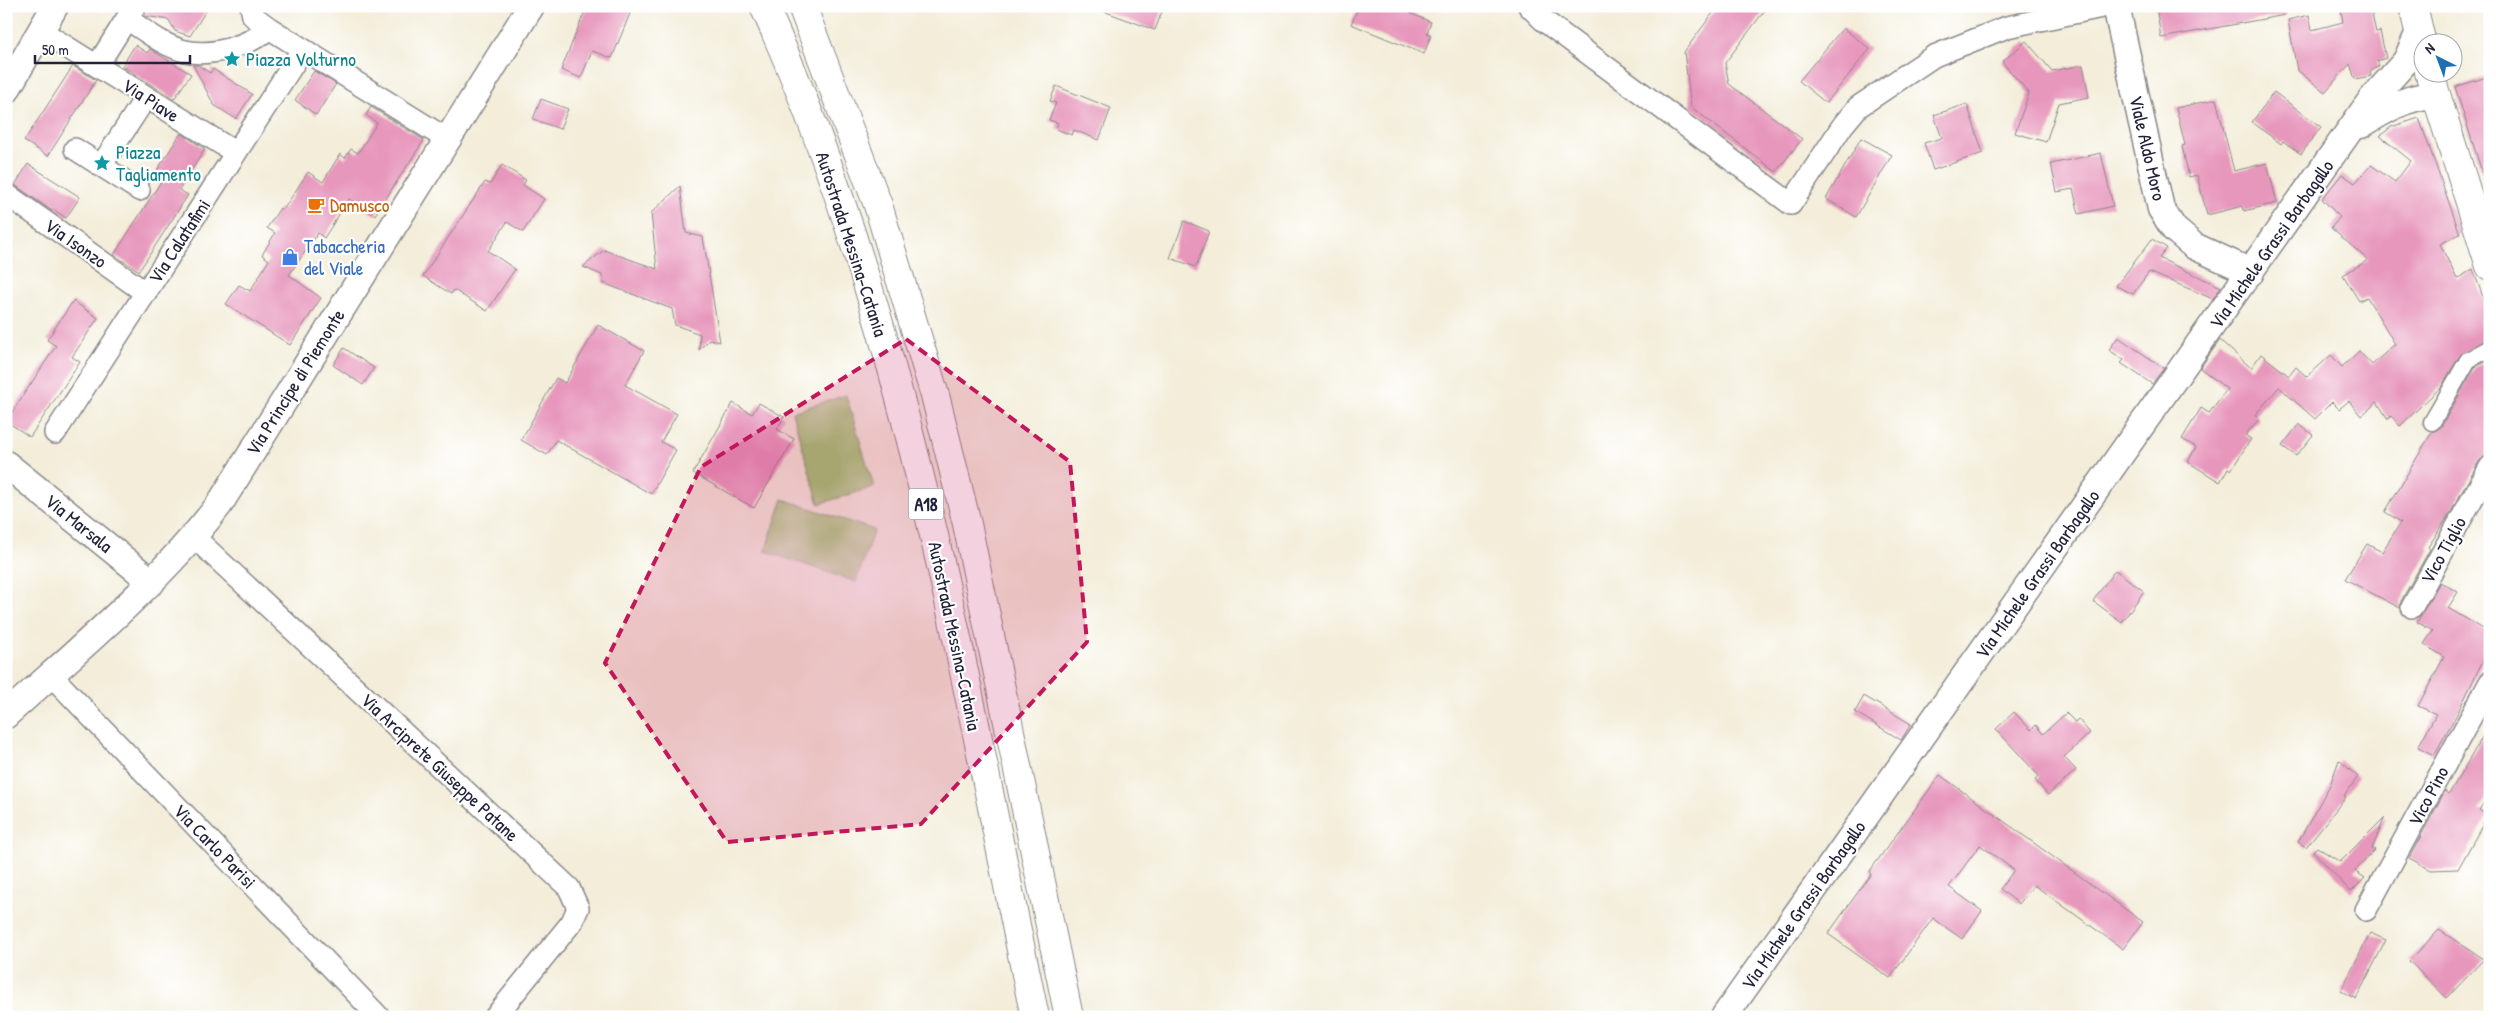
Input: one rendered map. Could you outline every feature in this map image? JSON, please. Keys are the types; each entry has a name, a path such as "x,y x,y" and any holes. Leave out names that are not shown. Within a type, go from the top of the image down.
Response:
{"main road":[{"name":"Autostrada Messina-Catania","path":"764,6 807,109 845,214 903,406 933,532 1034,1017"},
{"name":"Autostrada Messina-Catania","path":"802,6 878,205 936,399 967,524 1069,1017"},
{"path":"2413,6 2419,32"},
{"path":"2432,84 2490,266"}],"street":[{"path":"6,91 55,6"},
{"path":"251,6 253,16 270,28 448,140"},
{"name":"Via Principe di Piemonte","path":"6,715 152,582 194,537 219,504 531,6"},
{"path":"1529,6 1543,20 1791,204 1843,125 1858,107 1934,56 2007,27 2107,6"},
{"name":"Viale Aldo Moro","path":"2116,6 2161,209 2174,230 2194,246 2251,272"},
{"path":"97,66 131,12 162,42 185,51 205,52 227,48 248,42 270,28"},
{"name":"Via Piave","path":"41,31 236,153"},
{"name":"Via Calatafimi","path":"55,433 303,49"},
{"name":"Via Michele Grassi Barbagallo","path":"1724,1017 2371,100 2414,51"},
{"path":"2349,132 2389,107 2415,96 2432,84"},
{"path":"101,166 146,97"},
{"path":"75,149 139,190"},
{"name":"Via Isonzo","path":"6,194 146,293"},
{"path":"2432,422 2468,360 2490,348"},
{"name":"Via Marsala","path":"6,464 152,582"},
{"name":"Vico Tiglio","path":"2412,607 2490,467"},
{"name":"Via Arciprete Giuseppe Patane","path":"194,537 570,888 578,908 572,922 495,1017"},
{"name":"Via Carlo Parisi","path":"50,675 379,1017"},
{"name":"Vico Pino","path":"2366,910 2490,682"}],"highlighted area":[{"path":"906,339 1070,462 1087,642 921,824 727,842 605,663 701,467"}],"green space":[{"path":"846,395 874,487 819,504 792,412"},
{"path":"783,499 874,530 856,582 765,551"}],"building":[{"path":"146,6 209,6 190,36 175,31 169,20 145,16"},
{"path":"587,6 633,6 612,58 592,51 581,78 561,70"},
{"path":"1096,6 1164,6 1155,30 1095,8"},
{"path":"1359,6 1412,6 1410,13 1431,22 1427,33 1431,35 1424,54 1351,24"},
{"path":"1718,6 1768,6 1725,63 1729,84 1802,139 1776,172 1691,107 1684,52"},
{"path":"2156,6 2284,6 2285,15 2161,38"},
{"path":"2340,6 2370,6 2376,32 2380,31 2386,58 2377,61 2379,66 2370,72 2371,76 2355,79 2350,64 2325,92 2297,70 2288,20 2309,15 2312,30 2343,22"},
{"path":"1843,28 1870,49 1826,103 1799,81"},
{"path":"2026,41 2052,71 2083,65 2089,97 2059,103 2046,142 2015,133 2029,93 2002,62"},
{"path":"135,45 147,53 150,49 191,74 174,99 122,66"},
{"path":"193,65 198,65 210,73 213,69 252,94 236,119 214,105"},
{"path":"73,66 96,80 48,156 24,141"},
{"path":"314,71 336,84 316,115 295,100"},
{"path":"2490,76 2490,185 2486,185 2455,87"},
{"path":"1056,86 1111,108 1099,140 1074,130 1072,135 1056,129 1058,123 1049,120 1056,103 1050,101"},
{"path":"2274,92 2321,127 2301,154 2283,141 2281,144 2252,122"},
{"path":"541,99 568,109 560,129 533,119"},
{"path":"2216,99 2234,171 2267,163 2277,203 2244,211 2243,206 2207,215 2197,175 2189,177 2182,146 2185,145 2176,108"},
{"path":"1967,104 1983,153 1933,170 1924,143 1942,138 1934,115"},
{"path":"371,107 424,140 375,215 349,199 324,238 318,233 289,275 321,298 290,345 226,304 239,285 250,291 269,260 262,255 275,233 267,228 280,208 283,210 308,172 323,182 340,154 345,158 351,149 358,153 377,123 366,115"},
{"path":"2419,118 2460,234 2440,244 2457,279 2473,269 2490,317 2490,338 2460,355 2441,387 2400,426 2391,416 2388,419 2377,402 2361,416 2349,401 2339,409 2332,402 2315,419 2279,387 2255,415 2259,419 2245,435 2251,439 2231,470 2228,468 2220,482 2188,462 2196,447 2182,439 2201,408 2209,413 2227,389 2200,368 2220,340 2251,368 2261,354 2289,376 2296,367 2307,377 2331,355 2342,367 2359,351 2372,365 2395,344 2367,297 2359,301 2343,275 2368,260 2331,228 2340,217 2322,199 2342,174 2355,183 2371,165 2395,182 2411,161 2380,136 2391,127"},
{"path":"181,133 205,149 179,190 188,195 139,271 114,255 164,177 156,172"},
{"path":"1861,138 1892,155 1856,217 1826,199"},
{"path":"2101,153 2113,206 2079,214 2073,189 2057,192 2051,164"},
{"path":"28,164 80,197 66,218 53,209 52,211 15,185"},
{"path":"502,165 526,180 523,185 544,199 523,232 507,222 488,251 515,269 487,311 454,290 451,294 423,276 485,182 490,184"},
{"path":"680,186 686,233 703,237 720,342 710,339 699,350 700,334 675,325 672,309 603,283 602,275 583,267 604,250 657,269 651,213"},
{"path":"1184,221 1209,231 1196,267 1170,258"},
{"path":"2152,239 2167,248 2159,258 2221,287 2213,299 2149,272 2133,294 2116,286"},
{"path":"73,301 98,318 72,357 80,362 30,437 6,421 56,346 47,340"},
{"path":"598,325 644,351 625,385 677,414 661,442 676,450 651,494 556,440 547,455 521,440 556,378 565,383"},
{"path":"2118,337 2164,368 2152,384 2121,363 2124,360 2109,350"},
{"path":"344,348 374,368 363,385 333,365"},
{"path":"2490,360 2490,454 2479,461 2449,515 2428,547 2430,549 2401,601 2400,608 2345,579 2367,544 2382,552 2401,522 2385,512 2432,432 2441,427 2475,367"},
{"path":"733,403 752,414 759,403 784,417 777,429 794,439 754,508 693,473"},
{"path":"2299,424 2313,435 2296,456 2282,446"},
{"path":"2115,570 2144,591 2122,622 2093,601"},
{"path":"2440,582 2458,592 2448,608 2490,633 2490,646 2456,716 2434,755 2418,747 2436,714 2418,706 2444,657 2424,644 2433,631 2417,622"},
{"path":"1864,696 1911,724 1901,740 1855,712"},
{"path":"2014,712 2031,730 2036,725 2043,734 2066,713 2075,722 2078,719 2090,733 2064,757 2076,770 2048,795 2035,780 2039,776 1996,729"},
{"path":"2490,724 2490,793 2479,810 2488,815 2458,869 2431,870 2409,858 2445,791 2449,794"},
{"path":"2339,760 2358,777 2344,796 2346,797 2306,847 2298,842 2330,785"},
{"path":"1940,775 2143,922 2123,949 2034,885 2019,904 2000,889 2014,870 1980,845 1949,887 1982,911 1962,939 1933,918 1890,978 1828,934 1871,874 1869,872"},
{"path":"2385,817 2372,849 2375,850 2355,871 2365,878 2351,892 2313,851 2317,847 2340,862"},
{"path":"2439,930 2484,959 2447,998 2409,961"},
{"path":"2370,933 2386,940 2356,999 2341,991"}],"place":[{"name":"Piazza Volturno","path":"232,59"},
{"name":"Piazza Tagliamento","path":"102,163"},
{"name":"Damusco","path":"316,205"},
{"name":"Tabaccheria del Viale","path":"290,257"}]}
